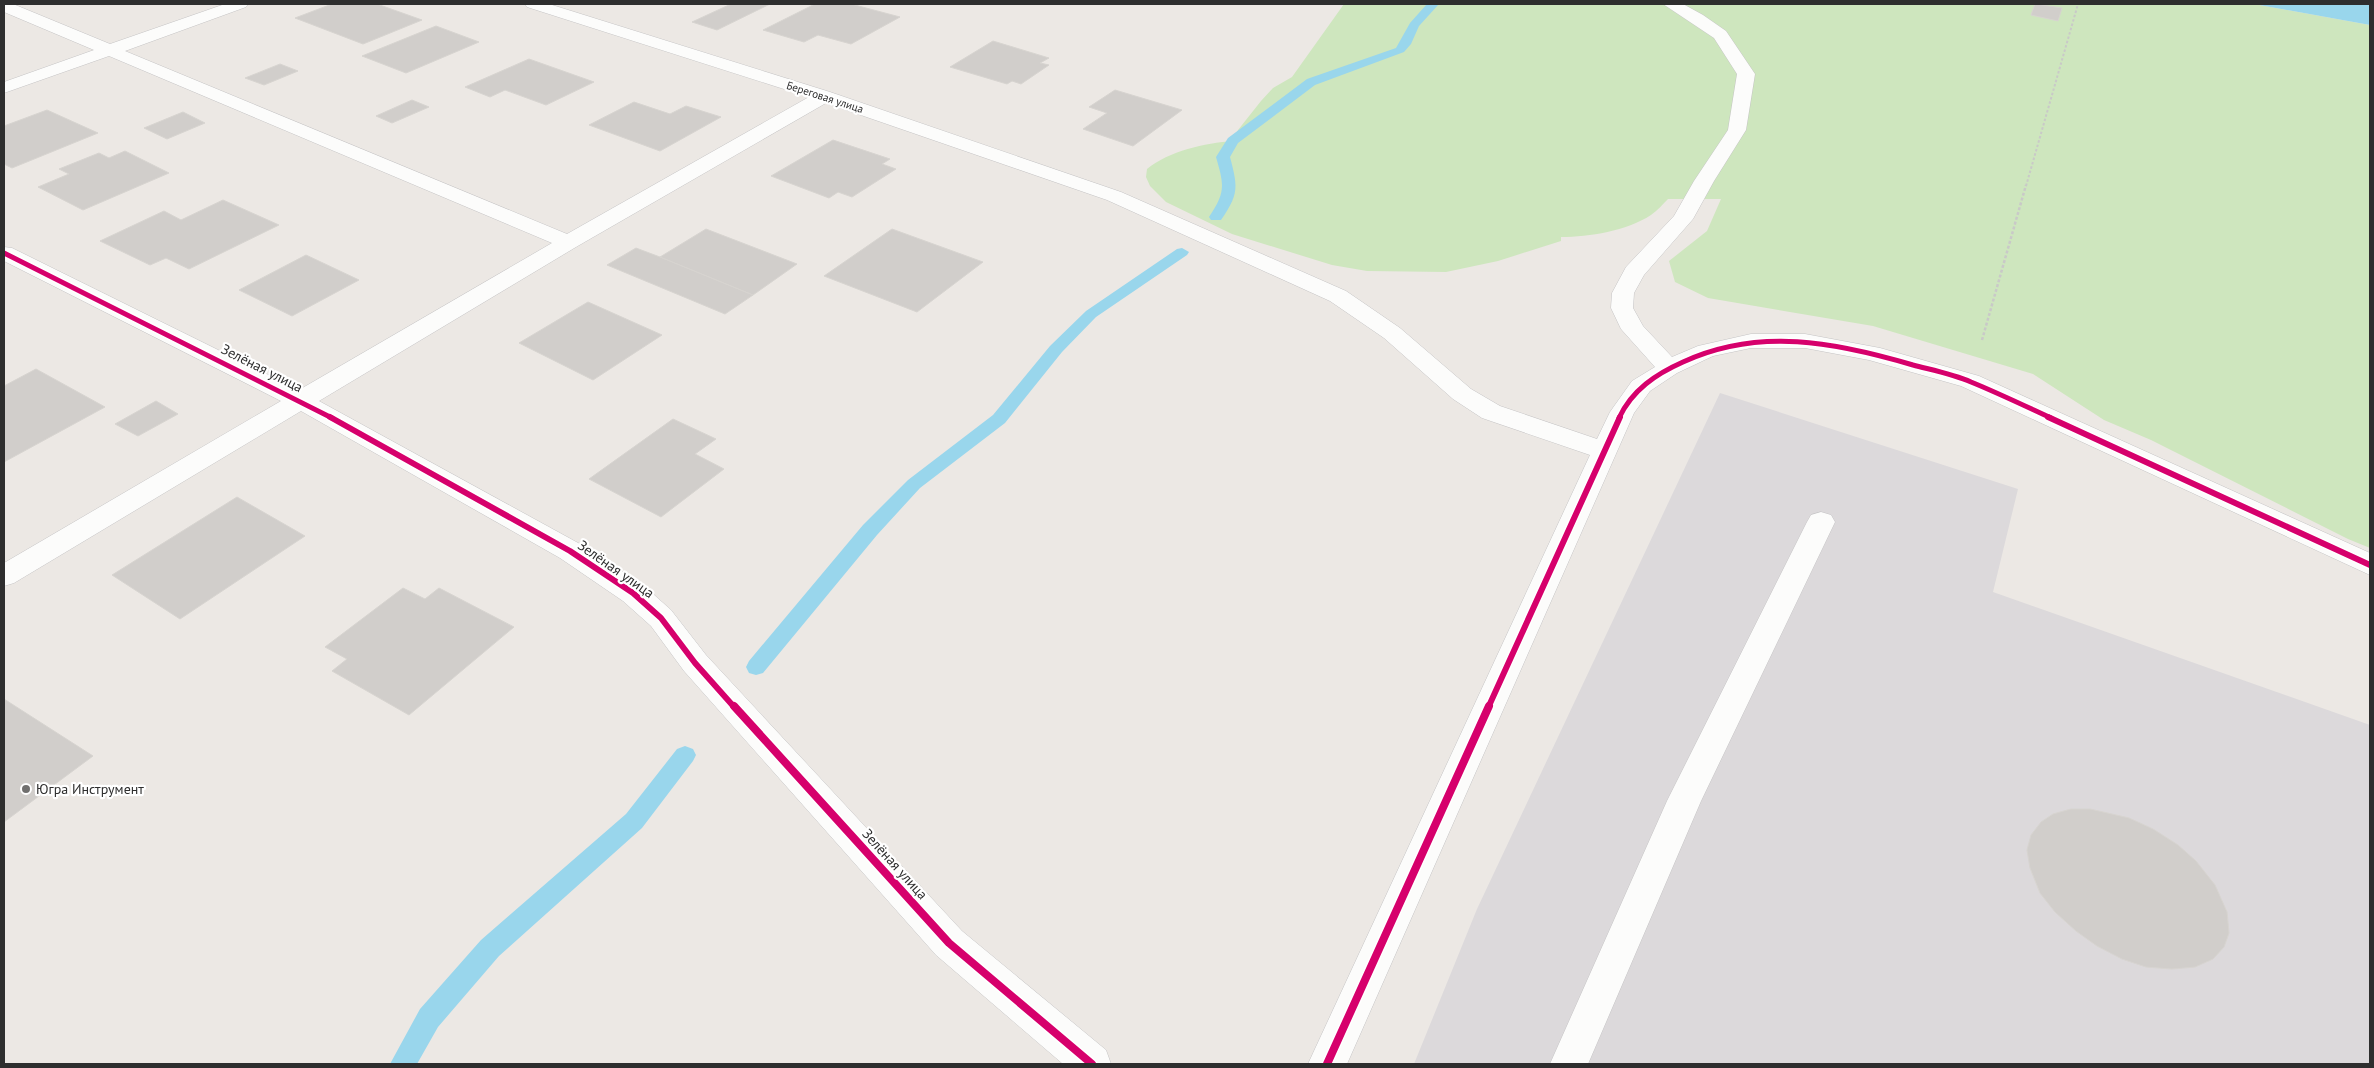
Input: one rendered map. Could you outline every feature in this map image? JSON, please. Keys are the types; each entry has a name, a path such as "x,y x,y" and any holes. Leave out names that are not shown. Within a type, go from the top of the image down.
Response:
{"street":[{"path":"4,88 240,4"},
{"name":"Береговая улица","path":"533,4 824,96 1114,196 1338,296 1392,333 1462,394 1491,412 1605,451"},
{"path":"1669,368 1634,329 1622,308 1623,293 1634,272 1683,219 1704,181 1737,130 1746,74 1720,35 1697,9 1671,4"},
{"path":"4,6 568,242"},
{"path":"4,70 109,50"},
{"path":"4,576 568,242 824,96"},
{"name":"Зелёная улица","path":"4,253 299,400 570,551 633,593 661,618 695,663 949,943 1092,1064"},
{"path":"1327,1064 1622,412 1641,386 1669,368 1706,351 1751,341 1805,341 1872,353 1970,381 2370,565"},
{"path":"1569,1064 1684,801 1821,522"}],"path":[{"path":"1970,381 2078,4"}],"shaded area":[{"path":"1720,393 2018,489 1993,592 2370,725 2370,1064 1414,1064 1477,909"}],"green space":[{"path":"1344,4 2254,4 2370,25 2370,548 2348,539 2151,440 2104,420 2033,374 1873,326 1708,298 1675,282 1669,261 1707,231 1721,199 1668,199 1651,215 1619,229 1584,236 1561,237 1561,241 1498,261 1446,272 1367,271 1332,265 1232,234 1166,202 1150,186 1146,177 1147,169 1166,157 1188,149 1233,141 1238,130 1261,101 1273,88 1292,77"}],"water":[{"path":"2254,4 2370,4 2370,25"}],"building":[{"path":"332,4 377,4 422,20 363,44 295,18"},
{"path":"731,4 770,4 717,30 692,22"},
{"path":"815,4 851,4 900,17 851,44 818,35 804,42 763,30"},
{"path":"2035,4 2062,8 2058,21 2031,15"},
{"path":"436,26 479,42 406,73 362,56"},
{"path":"993,41 1049,58 1040,63 1049,65 1021,84 1012,81 1007,84 950,67"},
{"path":"529,59 594,82 546,105 505,90 490,97 465,87"},
{"path":"280,64 298,71 264,85 245,78"},
{"path":"1115,90 1182,110 1133,146 1083,129 1107,113 1089,107"},
{"path":"412,100 429,107 392,123 376,116"},
{"path":"634,102 670,114 686,106 721,117 660,151 589,125"},
{"path":"47,110 98,133 12,168 4,164 4,126"},
{"path":"183,112 205,123 167,139 144,128"},
{"path":"833,140 890,159 882,164 896,169 852,197 838,192 829,198 771,176"},
{"path":"125,151 169,173 83,210 38,187 69,174 59,169 99,153 109,158"},
{"path":"223,200 279,225 189,269 166,258 150,265 100,241 164,211 181,220"},
{"path":"706,229 797,264 753,295 660,257"},
{"path":"892,229 983,262 917,312 824,276"},
{"path":"636,248 753,295 725,314 607,265"},
{"path":"306,255 359,280 292,316 239,290"},
{"path":"588,302 662,335 593,380 519,343"},
{"path":"36,369 105,407 4,462 4,386"},
{"path":"156,401 178,414 138,436 115,424"},
{"path":"673,419 716,439 695,454 724,469 661,517 589,479"},
{"path":"237,497 305,536 180,619 112,575"},
{"path":"403,588 425,599 439,588 514,627 409,715 332,671 347,659 325,647"},
{"name":"Югра Инструмент","path":"4,699 93,756 4,822"},
{"path":"2071,809 2090,809 2129,818 2153,829 2178,845 2196,861 2215,885 2227,912 2229,933 2224,947 2213,959 2195,967 2172,969 2146,967 2122,959 2097,946 2076,931 2055,912 2040,893 2030,868 2027,850 2031,835 2041,822 2053,814"}],"waterway":[{"path":"1216,217 1229,195 1230,183 1223,157 1233,141 1311,82 1400,50 1414,25 1433,4"},
{"path":"756,667 870,530 914,484 999,419 1056,349 1091,314 1182,252"},
{"path":"403,1064 429,1018 490,948 634,821 685,755"}],"cycle path":[{"path":"4,253 299,400 570,551 633,593 661,618 695,663 949,943 1092,1064"},
{"path":"1327,1064 1622,412 1641,386 1669,368 1706,351 1751,341 1805,341 1872,353 1970,381 2370,565"}],"place":[{"name":"Югра Инструмент","path":"26,789"}]}
